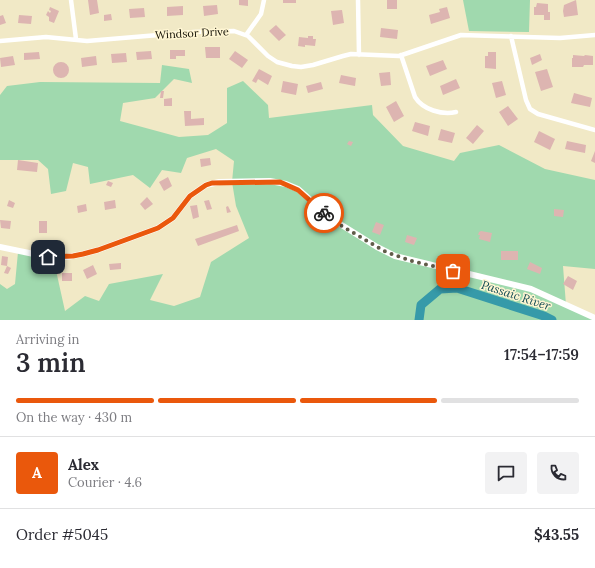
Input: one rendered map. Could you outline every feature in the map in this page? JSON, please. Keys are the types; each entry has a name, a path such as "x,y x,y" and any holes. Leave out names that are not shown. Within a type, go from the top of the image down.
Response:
{"street":[{"path":"71,0 76,39"},
{"path":"246,35 261,14 264,0"},
{"path":"358,0 359,55"},
{"name":"Windsor Drive","path":"0,42 40,37 86,41 137,36 234,30 246,35 273,59 292,66 307,67 343,56 401,55 461,36 560,38 595,35"},
{"path":"512,36 526,100 530,109 541,115 595,130"},
{"path":"401,55 415,97 419,103 429,109 448,114 456,112"},
{"path":"0,247 13,251 48,257 83,254 158,228 173,218 190,196 206,185 219,182 280,182 298,190 332,219 390,254 412,261 531,289 595,318"}],"green space":[{"path":"463,0 530,0 529,32 469,31"},
{"path":"162,65 189,69 192,83 174,79 155,98 123,103 120,121 179,137 208,135 227,123 227,88 243,81 268,105 269,118 372,105 373,115 403,146 454,161 460,153 499,145 545,169 595,180 595,269 563,266 566,305 595,320 0,320 0,284 7,289 15,284 18,252 53,257 65,311 85,296 99,301 109,284 163,274 150,300 174,306 200,297 211,262 249,238 236,206 232,182 234,161 216,149 187,158 181,173 162,170 150,188 133,175 90,184 88,167 73,163 66,191 51,194 48,169 38,160 0,160 0,95 7,86 40,82 160,83"}],"building":[{"path":"88,0 97,0 99,13 90,15"},
{"path":"239,0 248,0 248,6 239,5"},
{"path":"283,0 296,0 296,3 283,3"},
{"path":"387,0 397,0 397,9 387,9"},
{"path":"576,0 578,15 564,17 564,5"},
{"path":"537,3 548,4 550,20 544,20 544,15 534,15 534,7 536,7"},
{"path":"217,5 218,14 204,16 203,6"},
{"path":"183,6 183,15 167,16 167,7"},
{"path":"50,7 59,11 54,23 49,21 49,17 46,15 48,11 50,13 51,11 49,10"},
{"path":"447,7 450,18 431,24 429,15 440,12 439,9"},
{"path":"144,8 145,17 130,18 129,9"},
{"path":"342,10 344,23 333,25 331,11"},
{"path":"111,14 112,20 104,21 104,15"},
{"path":"3,15 6,23 0,25 0,16"},
{"path":"19,15 32,16 31,24 18,23"},
{"path":"276,25 286,35 279,41 269,31"},
{"path":"381,28 398,30 397,39 380,37"},
{"path":"308,36 313,36 313,39 316,39 315,46 298,46 299,37 308,38"},
{"path":"205,47 220,47 220,58 206,58"},
{"path":"170,50 185,50 185,56 176,56 176,59 170,59"},
{"path":"151,51 152,59 137,60 136,52"},
{"path":"235,51 248,60 242,68 229,59"},
{"path":"39,52 40,59 24,60 24,53"},
{"path":"488,52 496,52 496,69 485,68 485,56 488,56"},
{"path":"126,53 127,62 112,63 111,54"},
{"path":"540,54 542,60 532,65 530,58"},
{"path":"573,55 593,56 593,65 572,67"},
{"path":"13,56 15,65 1,67 0,58"},
{"path":"96,56 97,65 82,67 81,58"},
{"path":"443,60 447,69 430,76 426,66"},
{"path":"61,62 67,64 69,70 67,76 61,78 55,76 53,70 55,64"},
{"path":"259,69 272,76 268,85 258,79 256,83 252,81"},
{"path":"547,69 553,87 541,91 535,72"},
{"path":"390,72 391,85 381,86 379,73"},
{"path":"341,75 356,78 355,86 339,83"},
{"path":"456,79 460,88 443,95 440,86"},
{"path":"283,81 298,84 296,95 281,92"},
{"path":"502,81 506,95 496,98 492,83"},
{"path":"321,82 323,89 308,93 306,86"},
{"path":"161,91 164,91 163,98 160,98"},
{"path":"574,93 592,98 590,107 571,103"},
{"path":"172,98 172,106 164,106 164,99"},
{"path":"396,101 404,116 394,122 386,107"},
{"path":"508,106 518,119 508,126 499,112"},
{"path":"184,111 191,111 191,119 204,118 204,125 185,126"},
{"path":"415,122 430,126 428,136 412,131"},
{"path":"477,125 484,131 473,144 466,138"},
{"path":"441,129 455,133 452,143 438,140"},
{"path":"539,131 555,139 550,150 534,142"},
{"path":"349,141 353,142 351,146 347,144"},
{"path":"567,141 586,145 585,153 565,149"},
{"path":"595,151 595,163 591,161"},
{"path":"210,158 211,165 201,167 200,159"},
{"path":"18,160 38,163 37,172 17,170"},
{"path":"168,177 172,186 164,191 159,182"},
{"path":"108,181 113,183 111,187 106,185"},
{"path":"147,197 153,204 145,210 140,204"},
{"path":"9,200 15,203 13,208 7,206"},
{"path":"115,200 116,208 105,210 104,202"},
{"path":"209,200 212,209 207,210 204,201"},
{"path":"86,204 87,211 78,213 77,206"},
{"path":"197,205 199,217 193,219 190,206"},
{"path":"228,206 231,212 227,213 226,207"},
{"path":"554,209 564,210 563,217 554,216"},
{"path":"0,220 11,221 10,229 1,228"},
{"path":"39,221 47,221 47,233 39,233"},
{"path":"376,222 384,225 380,235 372,232"},
{"path":"237,225 239,231 198,246 195,239"},
{"path":"481,231 492,233 490,242 479,239 480,235 478,235"},
{"path":"407,235 417,238 414,245 405,242"},
{"path":"501,251 518,251 518,260 501,260"},
{"path":"2,256 8,257 7,266 1,265"},
{"path":"530,262 542,268 540,274 527,269"},
{"path":"121,263 121,269 110,270 109,264"},
{"path":"93,265 97,274 87,279 83,270"},
{"path":"7,266 11,268 8,274 4,273"},
{"path":"62,273 72,273 72,281 62,281"},
{"path":"568,276 577,281 573,290 563,284"}],"waterway":[{"name":"Passaic River","path":"419,320 421,305 440,289 457,288 544,316 552,320"}],"way so far":[{"path":"324,213 377,248 395,256 453,271"}],"route":[{"path":"48,257 83,254 158,228 173,218 190,196 206,185 212,183 280,182 292,186 303,193 324,213"}]}
